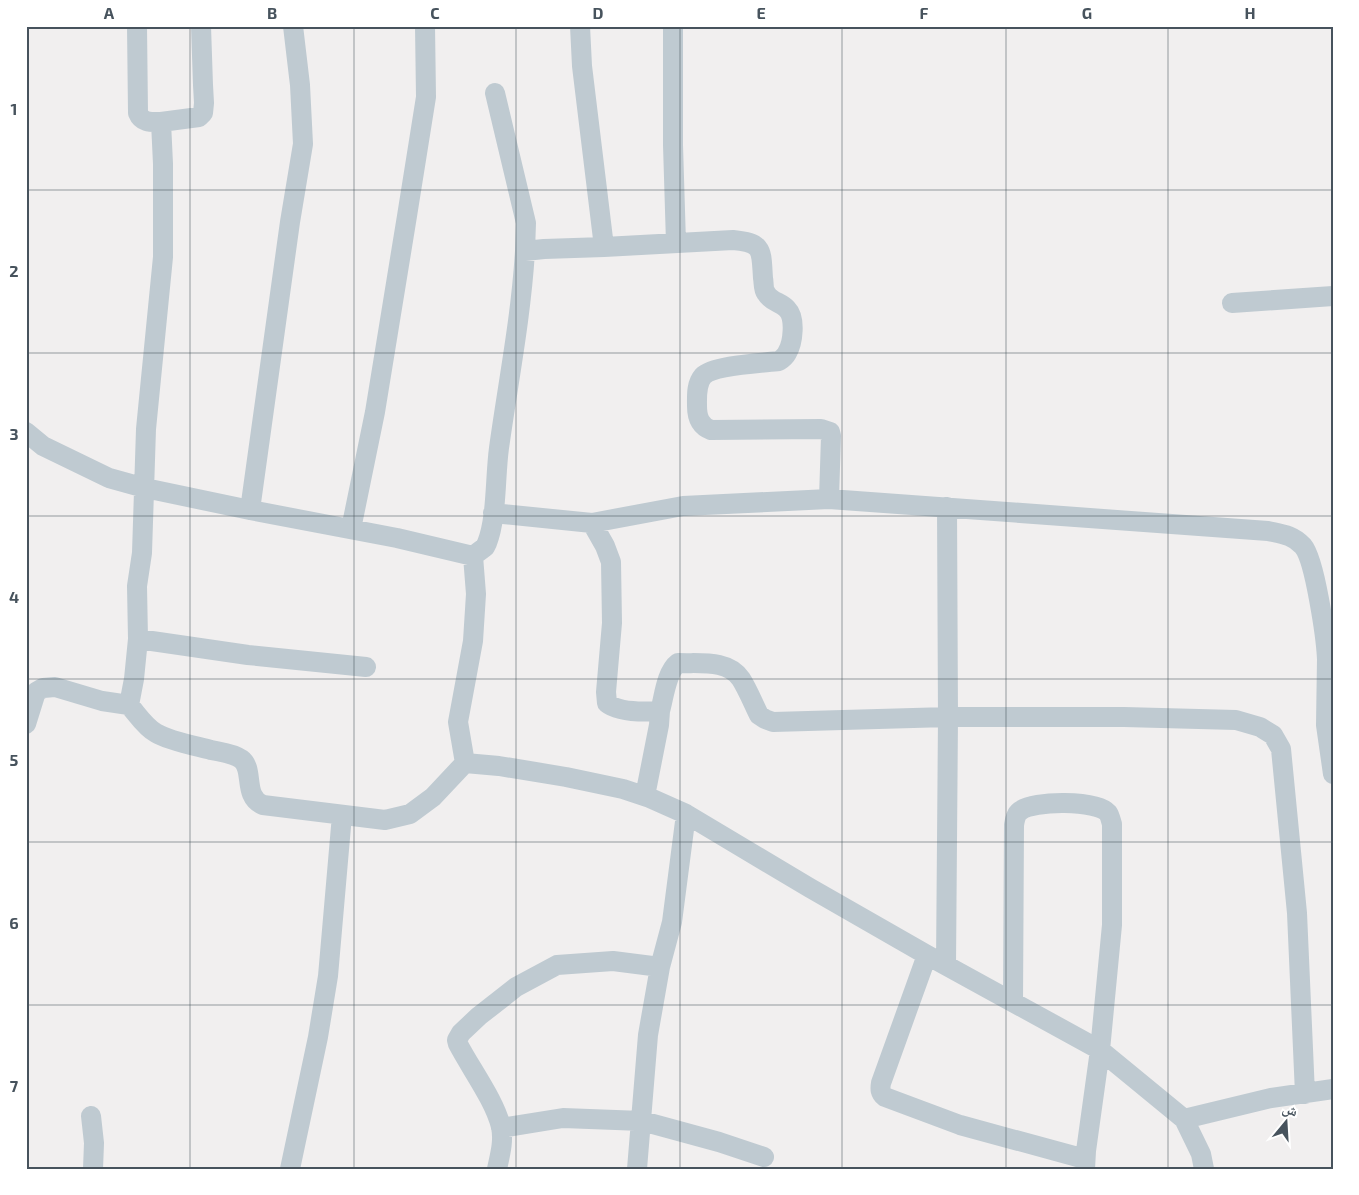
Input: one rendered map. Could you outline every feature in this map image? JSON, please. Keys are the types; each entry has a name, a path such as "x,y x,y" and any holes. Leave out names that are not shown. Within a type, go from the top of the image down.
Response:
{"street":[{"path":"137,26 138,113 140,118 146,122 199,117 203,113 201,26"},
{"path":"250,510 290,222 303,144 300,85 292,26"},
{"path":"351,529 375,412 426,98 425,26"},
{"path":"580,26 582,66 604,247"},
{"path":"673,26 673,145 676,243"},
{"path":"473,556 484,547 488,540 493,513 499,450 522,296 525,251 526,223 495,93"},
{"path":"129,705 138,640 137,586 142,553 146,429 163,257 163,164 160,122"},
{"path":"525,251 733,240 755,244 761,251 766,294 771,300 787,308 792,316 790,348 779,361 722,367 704,374 696,390 697,413 700,423 705,428 711,430 821,429 830,432 829,499"},
{"path":"1232,303 1333,296"},
{"path":"26,432 43,446 109,478 145,488 397,538 473,556"},
{"path":"493,513 592,523 683,506 829,499 1268,531 1290,536 1304,547 1309,558 1316,583 1326,647 1330,659 1326,725 1333,774"},
{"path":"946,965 947,507"},
{"path":"592,523 605,546 611,562 612,623 606,692 607,703 623,710 660,712"},
{"path":"465,763 458,722 473,641 476,594 473,556"},
{"path":"138,640 366,668"},
{"path":"645,796 660,712 669,675 673,667 678,664 720,665 731,669 741,678 759,715 764,719 774,722 948,717 1124,717 1236,720 1260,727 1272,735 1282,749 1297,913 1305,1094"},
{"path":"26,724 36,692 44,688 55,687 102,701 129,705 155,733 177,741 241,758 246,764 251,792 257,802 263,805 385,820 410,814 433,797 465,763"},
{"path":"465,763 499,766 566,777 623,789 645,796 686,814 810,888 1100,1050 1184,1119 1201,1154 1204,1169"},
{"path":"928,955 881,1083 880,1090 882,1095 960,1125 1085,1164 1100,1050 1112,925 1112,824 1109,814 1103,809 1069,802 1032,805 1021,810 1016,817 1014,825 1013,1002"},
{"path":"637,1169 648,1035 660,967 672,922 686,814"},
{"path":"290,1169 318,1036 328,976 342,815"},
{"path":"497,1169 502,1150 501,1128 494,1107 458,1044 457,1040 461,1033 516,987 557,965 613,961 660,967"},
{"path":"1184,1119 1271,1098 1333,1088"},
{"path":"91,1116 94,1143 93,1169"},
{"path":"501,1128 563,1118 642,1121 719,1142 764,1157"}]}
